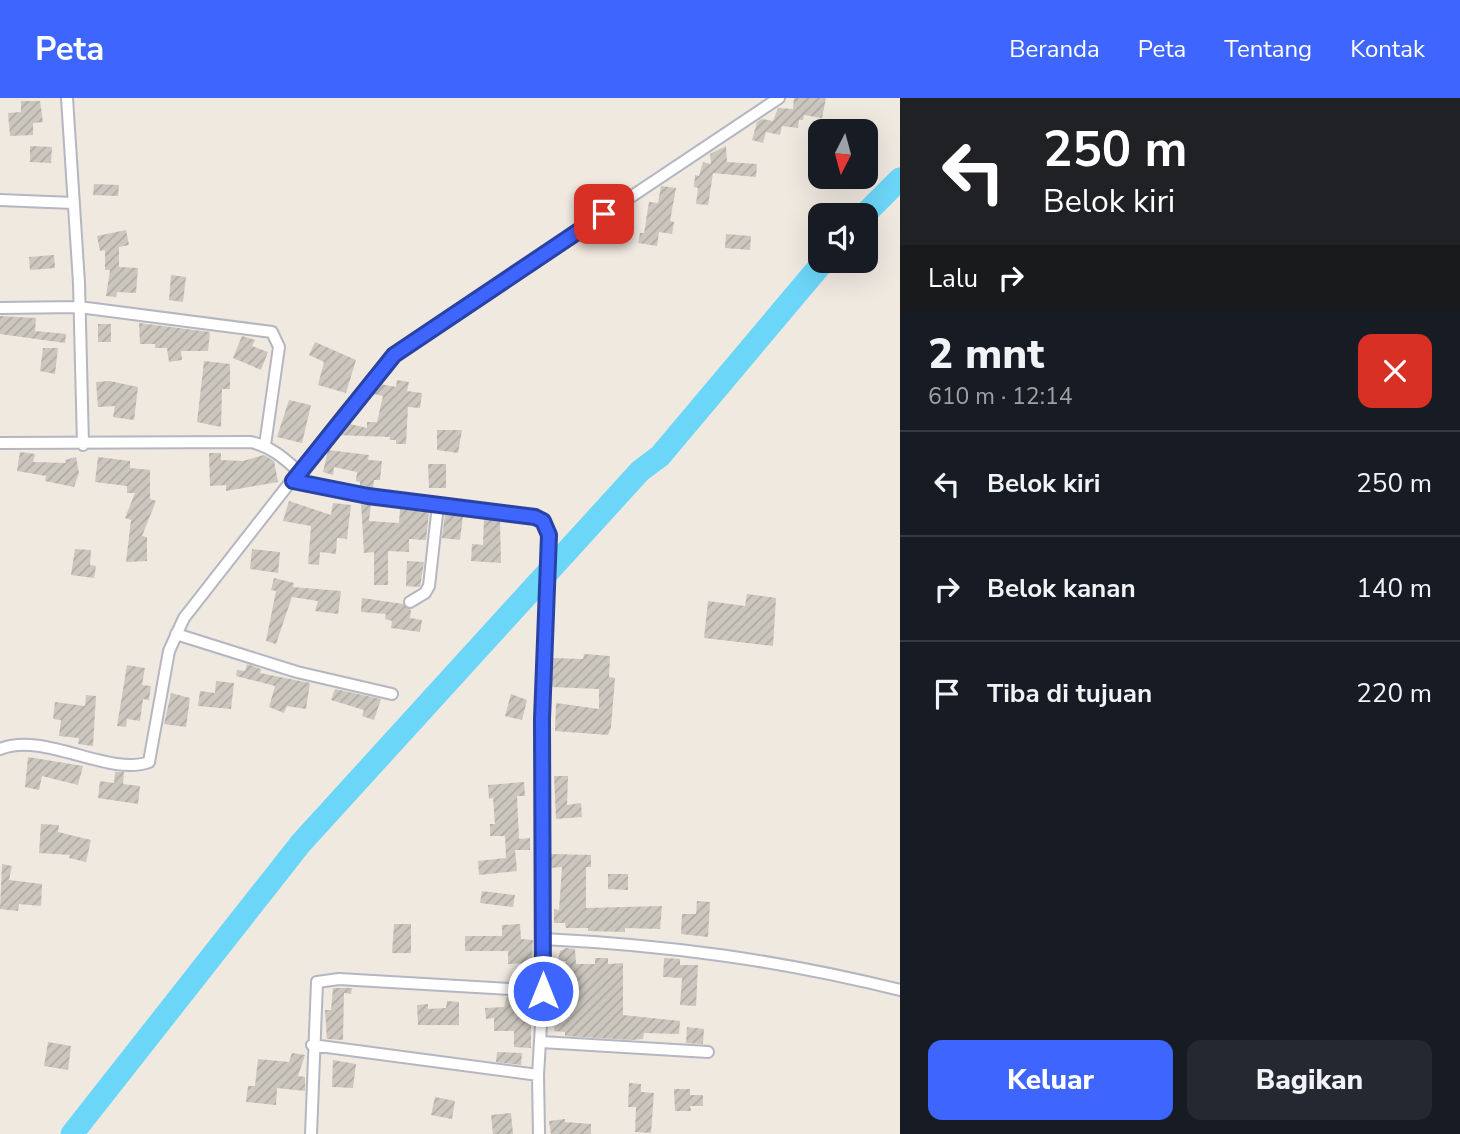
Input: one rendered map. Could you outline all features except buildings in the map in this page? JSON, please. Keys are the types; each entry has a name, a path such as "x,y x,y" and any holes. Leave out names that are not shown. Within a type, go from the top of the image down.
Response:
{"street":[{"path":"67,98 79,307 83,445"},
{"path":"0,749 26,744 129,765 149,762 169,651 184,618 394,355 779,98"},
{"path":"0,200 74,203"},
{"path":"0,308 79,307 272,332 279,347 265,445"},
{"path":"0,443 83,445 212,441 265,445 295,476 324,489 535,517 543,521 549,535 542,719 543,991 538,1075 539,1134"},
{"path":"410,602 429,586 438,505"},
{"path":"176,634 297,672 392,694"},
{"path":"543,939 723,953 808,967 900,989"},
{"path":"311,1134 316,986 325,979 543,991"},
{"path":"541,1042 708,1052"},
{"path":"312,1045 538,1075"}],"waterway":[{"path":"876,203 900,179"},
{"path":"72,1134 301,843 640,471 660,456 814,273"}],"route":[{"path":"543,991 542,719 549,535 546,525 535,517 368,496 293,481 342,416 394,355 604,214"}]}
